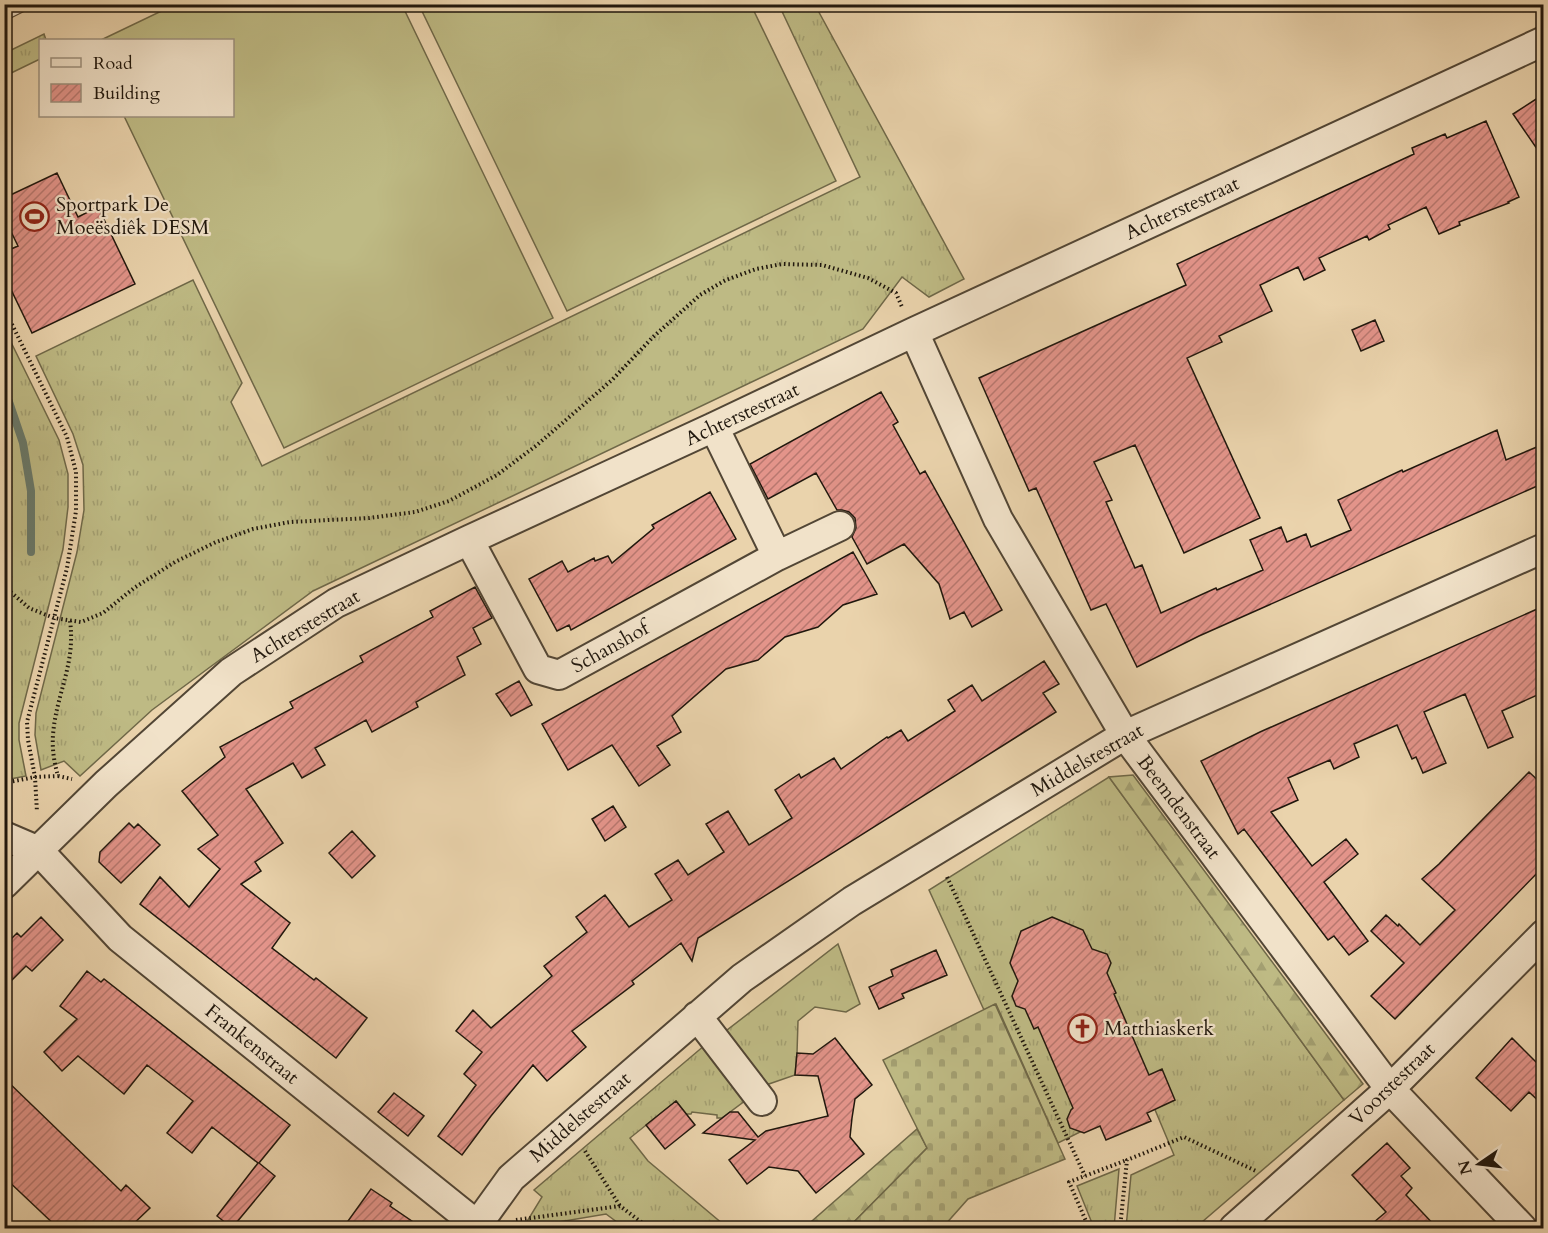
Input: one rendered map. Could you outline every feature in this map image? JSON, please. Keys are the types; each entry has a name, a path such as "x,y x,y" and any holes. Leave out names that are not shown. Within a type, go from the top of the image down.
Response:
{"street":[{"name":"Achterstestraat","path":"4,884 106,784 231,672 336,603 914,332 1544,41"},
{"name":"Beemdenstraat","path":"914,332 998,519 1125,735 1390,1089 1522,1228"},
{"path":"714,427 777,556"},
{"name":"Schanshof","path":"469,540 538,669 559,675 777,556 840,526"},
{"name":"Middelstestraat","path":"476,1227 510,1178 751,972 852,901 1125,735 1544,548"},
{"path":"4,836 39,852"},
{"name":"Frankenstraat","path":"39,852 120,938 476,1227"},
{"name":"Voorstestraat","path":"1234,1228 1390,1089 1544,934"},
{"path":"697,1016 762,1101"}],"lane":[{"path":"4,13 22,4"}],"path":[{"path":"4,586 30,608 54,618 81,622 103,613 134,588 175,562 216,542 253,529 290,522 369,518 415,512 449,501 497,475 537,445 612,380 653,337 700,295 726,280 756,269 782,264 822,266 868,278 896,292 914,332"},
{"path":"4,308 67,436 76,472 76,511 67,568 27,722 35,777 39,852"},
{"path":"58,776 53,757 53,735 56,713 69,664 72,636 69,621"},
{"path":"4,783 35,777 58,776 106,784"},
{"path":"935,851 1085,1176"},
{"path":"570,1126 620,1206 649,1228"},
{"path":"1089,1228 1070,1182 1184,1137 1283,1184"},
{"path":"1120,1228 1126,1160"},
{"path":"476,1227 620,1206"}],"green space":[{"path":"176,4 402,5 553,318 284,448 124,117 234,117 234,39 103,39"},
{"path":"419,5 751,5 836,181 567,311"},
{"path":"779,5 815,5 964,279 929,297 902,277 863,329 313,591 152,710 80,776 64,761 41,770 35,735 36,713 77,552 84,510 83,465 73,434 36,356 193,280 242,383 231,402 262,466 860,177"},
{"path":"44,34 46,39 39,39 39,59 5,76 5,53"},
{"path":"5,330 59,440 68,474 68,507 63,549 19,723 19,740 26,776 5,780"},
{"path":"1133,775 1363,1084 1344,1100 1109,777"},
{"path":"1109,777 1344,1100 1195,1228 1126,1228 1131,1175 1174,1155 1153,1105 1092,1126 1058,1143 996,1004 984,1010 929,890"},
{"path":"838,944 860,1004 846,1012 815,1007 798,1021 795,1075 763,1086 722,1034"},
{"path":"995,1004 1065,1159 968,1199 944,1226 946,1228 848,1228 927,1148 883,1060"},
{"path":"705,1045 746,1100 722,1118 717,1118 717,1115 692,1112 686,1114 676,1101 630,1138 648,1161 723,1224 764,1228 625,1228 606,1214 523,1228 542,1197 534,1190"},
{"path":"917,1129 927,1148 848,1228 804,1228"},
{"path":"1119,1169 1114,1228 1094,1228 1077,1186"}],"building":[{"path":"1544,94 1544,159 1513,114"},
{"path":"1486,121 1519,197 1459,222 1460,225 1439,234 1426,207 1388,225 1390,229 1369,240 1367,236 1319,258 1325,270 1304,280 1298,267 1260,285 1272,311 1219,336 1222,342 1187,358 1260,518 1184,553 1135,445 1094,462 1112,500 1106,502 1135,568 1142,565 1161,613 1263,570 1250,540 1281,527 1287,542 1306,534 1311,547 1351,530 1338,500 1497,430 1506,460 1544,444 1544,483 1199,636 1137,667 1106,604 1091,610 1036,488 1029,491 979,378 1186,285 1177,264 1414,154 1412,148 1445,134 1447,138"},
{"path":"57,173 78,217 98,207 135,284 32,333 4,275 4,252 18,246 4,217 4,198"},
{"path":"1375,320 1384,341 1361,351 1352,330"},
{"path":"881,392 898,422 893,425 920,474 925,471 1002,610 972,627 964,612 950,619 939,584 904,544 867,564 852,537 856,528 855,518 849,512 837,510 816,473 768,499 750,464"},
{"path":"710,492 736,539 571,630 569,625 557,631 529,579 562,561 568,572 594,558 595,561 608,556 612,563 654,528 652,525"},
{"path":"853,552 877,594 843,605 818,627 785,637 758,660 726,669 672,716 681,732 657,746 670,765 639,786 612,745 568,770 542,724"},
{"path":"475,587 492,618 473,628 481,644 457,657 465,675 416,702 418,707 372,732 366,720 315,748 325,765 302,778 293,763 246,789 283,843 255,862 261,871 241,884 290,923 272,948 314,980 316,978 367,1018 336,1058 140,904 160,877 189,907 220,869 198,849 218,835 182,791 225,757 220,747 293,708 290,702 363,662 360,656 433,617 430,611"},
{"path":"1544,606 1544,692 1502,711 1513,737 1488,748 1465,694 1424,712 1446,763 1423,773 1416,757 1412,759 1397,725 1354,744 1359,757 1334,769 1330,760 1288,778 1298,800 1271,812 1312,866 1346,839 1358,854 1324,882 1368,941 1349,955 1334,936 1328,940 1244,829 1238,834 1201,761 1260,732"},
{"path":"1044,661 1059,684 1043,693 1056,712 698,938 692,961 681,943 632,981 634,984 572,1031 586,1047 547,1081 533,1065 462,1155 438,1136 476,1085 464,1074 482,1052 456,1031 473,1010 491,1028 552,976 544,966 587,932 576,917 605,895 629,927 672,900 655,874 678,860 688,875 724,852 706,824 728,811 749,845 792,818 775,790 799,774 801,778 834,758 841,769 901,730 908,741 955,711 948,700 972,685 982,701"},
{"path":"519,681 532,705 511,716 496,694"},
{"path":"1529,772 1544,786 1544,866 1395,1019 1371,996 1404,963 1371,931 1386,915 1398,926 1399,924 1420,945 1455,910 1422,879"},
{"path":"613,806 626,827 605,841 592,819"},
{"path":"129,823 134,828 138,824 160,845 121,883 99,862 100,852"},
{"path":"352,831 375,856 352,878 329,853"},
{"path":"41,917 63,940 32,971 26,966 4,988 4,946 17,933 21,937"},
{"name":"Matthiaskerk","path":"1052,917 1083,930 1092,949 1107,954 1111,963 1107,973 1116,993 1114,994 1149,1075 1162,1069 1175,1100 1147,1113 1151,1121 1106,1140 1100,1126 1084,1133 1070,1128 1067,1119 1073,1108 1038,1027 1034,1029 1025,1009 1016,1006 1012,996 1018,981 1010,963 1021,931"},
{"path":"936,950 947,975 902,994 904,998 879,1009 869,987 893,976 891,970"},
{"path":"87,971 101,982 104,979 290,1125 259,1163 275,1176 232,1228 217,1216 258,1163 212,1127 192,1153 167,1133 193,1101 147,1065 124,1094 78,1056 62,1071 44,1052 77,1019 60,1006"},
{"path":"835,1038 872,1085 855,1099 852,1118 850,1137 864,1154 816,1193 798,1171 769,1167 747,1184 729,1160 755,1140 703,1133 730,1112 738,1112 758,1137 766,1131 828,1116 818,1076 795,1075 797,1053 813,1054"},
{"path":"1512,1038 1544,1070 1544,1106 1529,1092 1511,1111 1476,1078"},
{"path":"4,1078 121,1191 126,1185 150,1208 129,1228 58,1228 4,1177"},
{"path":"394,1093 424,1116 408,1136 378,1112"},
{"path":"676,1101 695,1125 665,1149 646,1125"},
{"path":"1387,1143 1410,1168 1401,1176 1412,1188 1406,1195 1437,1228 1367,1228 1386,1212 1352,1175"},
{"path":"371,1189 392,1203 390,1206 422,1228 343,1228"}],"waterway":[{"path":"4,387 23,443 31,491 31,552"}],"place":[{"name":"Sportpark De Moeësdiêk DESM","path":"35,216"},
{"name":"Matthiaskerk","path":"1083,1028"}]}
